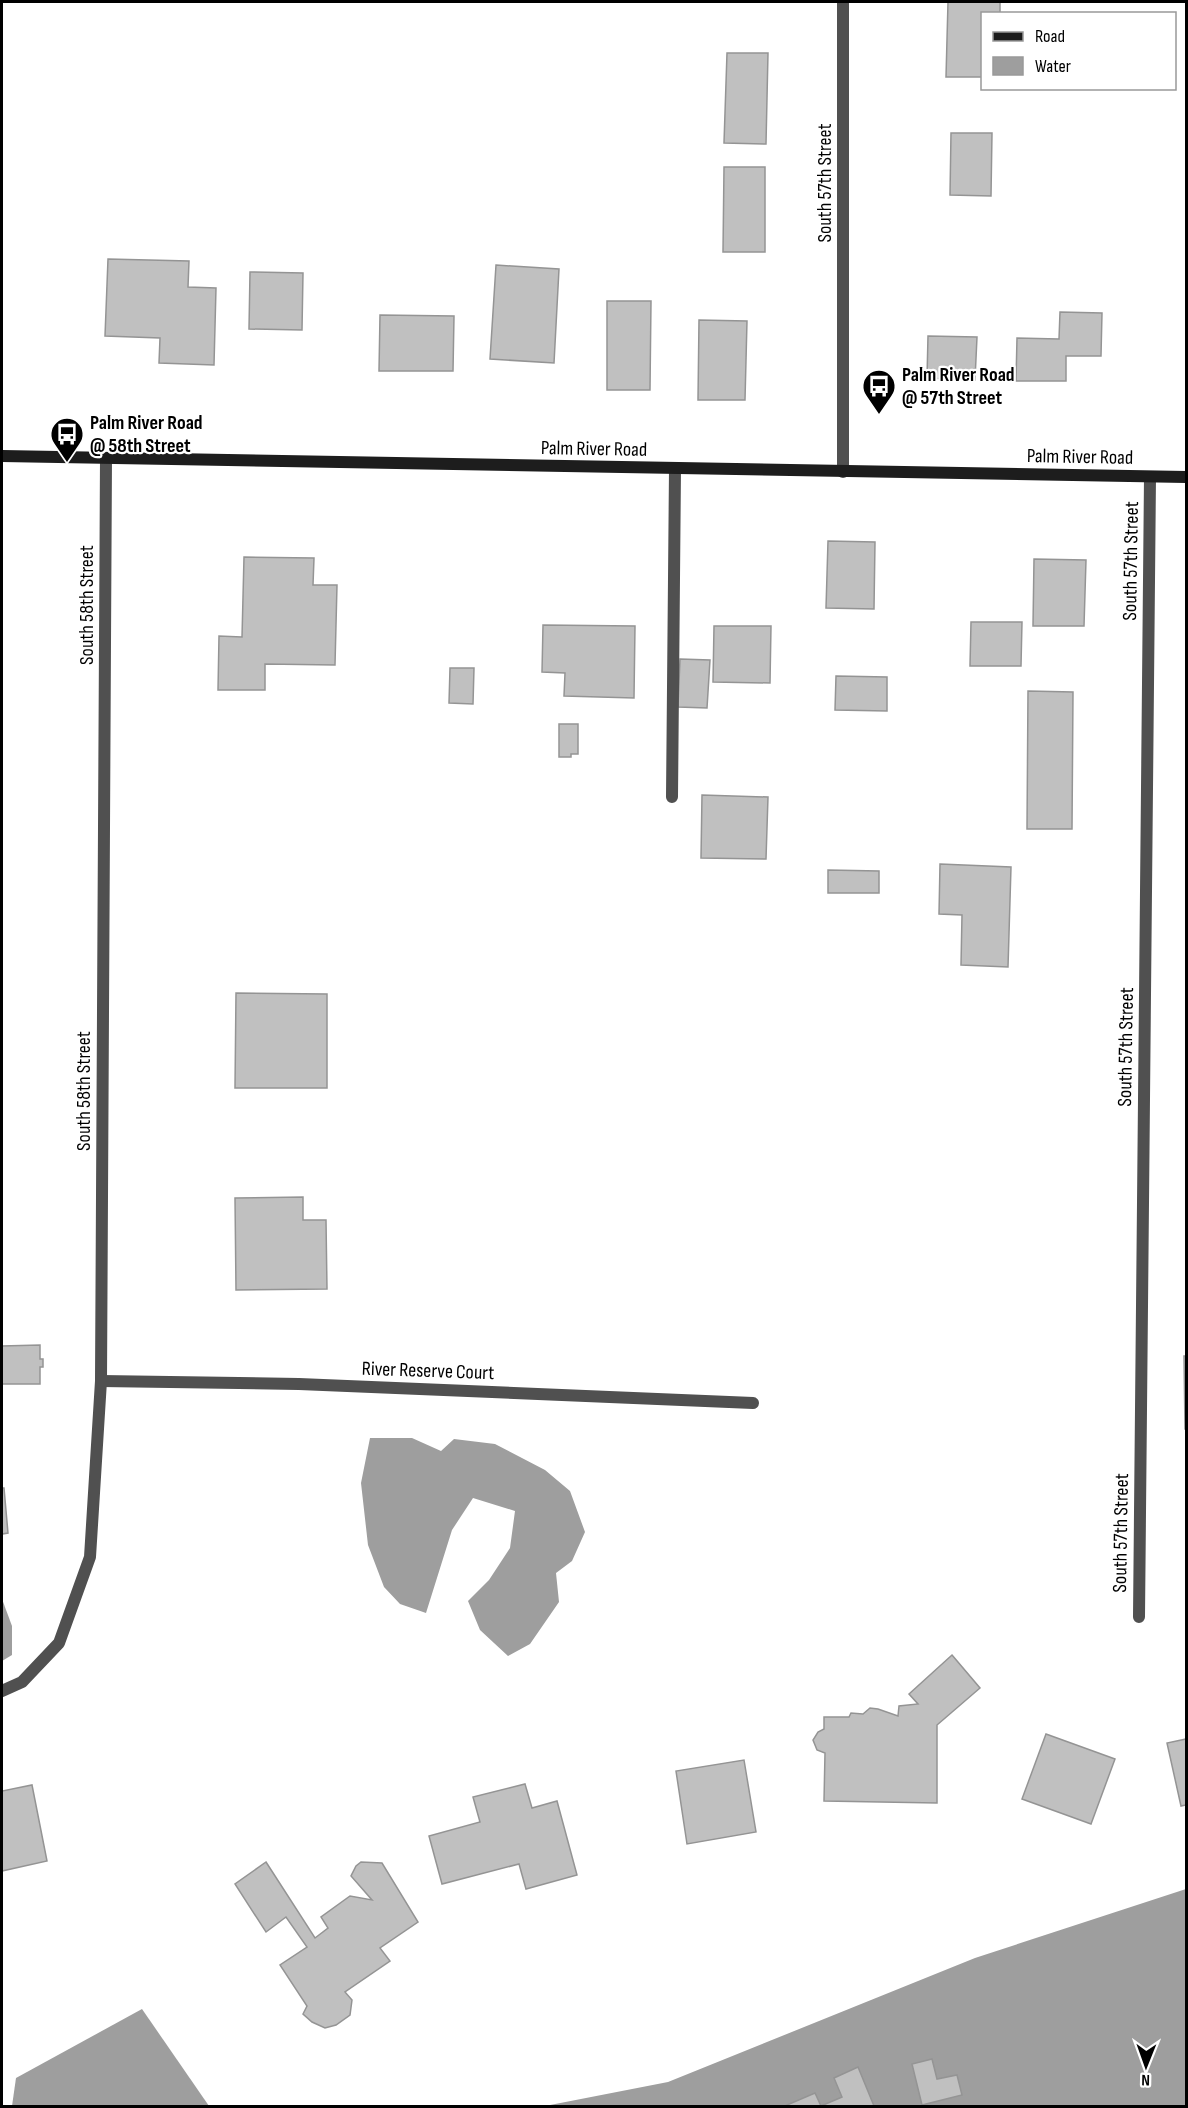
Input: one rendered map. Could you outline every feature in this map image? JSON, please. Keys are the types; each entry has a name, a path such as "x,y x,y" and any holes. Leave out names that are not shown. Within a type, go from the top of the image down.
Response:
{"street":[{"name":"South 57th Street","path":"843,2 843,472"},
{"name":"Palm River Road","path":"2,456 1186,477"},
{"name":"South 58th Street","path":"2,1691 22,1682 59,1644 90,1557 101,1381 106,458"},
{"path":"672,796 675,469"},
{"name":"South 57th Street","path":"1139,1617 1150,477"},
{"name":"River Reserve Court","path":"101,1381 299,1384 753,1403"}],"water":[{"path":"370,1438 412,1438 441,1451 454,1439 495,1444 545,1470 570,1491 585,1532 572,1561 556,1573 559,1602 530,1644 508,1656 480,1630 468,1601 489,1580 510,1548 515,1511 473,1498 452,1530 426,1613 400,1604 384,1587 368,1545 361,1483"},
{"path":"2,1599 12,1626 12,1655 2,1661"},
{"path":"1186,1889 1186,2106 545,2106 668,2082 975,1958"},
{"path":"142,2009 209,2106 12,2106 16,2078"}],"building":[{"path":"948,2 1000,2 1000,12 981,12 981,77 946,77"},
{"path":"727,53 768,53 766,144 724,143"},
{"path":"951,133 992,133 991,196 950,195"},
{"path":"724,167 765,167 765,252 723,252"},
{"path":"108,259 189,261 188,287 216,288 214,365 159,363 160,338 105,336"},
{"path":"496,265 559,269 554,363 490,359"},
{"path":"250,272 303,273 302,330 249,329"},
{"path":"607,301 651,301 650,390 607,390"},
{"path":"1060,312 1102,313 1101,356 1066,356 1066,381 1016,381 1017,338 1059,339"},
{"path":"380,315 454,316 453,371 379,371"},
{"path":"699,320 747,321 745,400 698,400"},
{"path":"928,336 977,337 975,380 927,378"},
{"path":"828,541 875,542 874,609 826,608"},
{"path":"244,557 314,558 313,585 337,585 335,665 265,664 265,690 218,690 219,636 242,637"},
{"path":"1034,559 1086,560 1084,626 1033,626"},
{"path":"971,622 1022,622 1021,666 970,666"},
{"path":"543,625 635,626 634,698 564,696 565,673 542,672"},
{"path":"714,626 771,626 770,683 713,682"},
{"path":"680,659 710,660 707,708 678,707"},
{"path":"450,668 474,668 473,704 449,703"},
{"path":"836,676 887,677 887,711 835,710"},
{"path":"1028,691 1073,692 1072,829 1027,829"},
{"path":"559,724 578,724 578,754 571,754 571,757 559,757"},
{"path":"702,795 768,797 766,859 701,858"},
{"path":"940,864 1011,867 1008,967 961,965 962,915 939,914"},
{"path":"828,870 879,871 879,893 828,893"},
{"path":"236,993 327,994 327,1088 235,1088"},
{"path":"303,1197 303,1220 326,1220 327,1289 236,1290 235,1198"},
{"path":"40,1345 40,1359 43,1359 43,1367 40,1367 40,1384 2,1384 2,1346"},
{"path":"1184,1356 1186,1356 1186,1429 1185,1429"},
{"path":"2,1488 4,1488 8,1533 2,1534"},
{"path":"952,1655 980,1688 937,1725 937,1803 824,1801 825,1753 817,1750 813,1740 818,1732 824,1729 824,1717 849,1717 851,1713 863,1714 870,1708 898,1716 899,1706 918,1704 909,1694"},
{"path":"1046,1734 1115,1759 1091,1824 1022,1799"},
{"path":"1186,1739 1186,1805 1181,1806 1167,1743"},
{"path":"744,1760 756,1832 687,1844 676,1771"},
{"path":"525,1784 532,1808 557,1801 577,1875 526,1889 519,1864 442,1884 429,1836 480,1822 473,1797"},
{"path":"32,1785 47,1861 2,1871 2,1791"},
{"path":"266,1862 315,1938 328,1928 321,1917 350,1896 372,1900 351,1876 361,1862 382,1863 418,1922 380,1948 390,1961 345,1992 352,2000 350,2015 336,2025 325,2028 312,2022 303,2014 307,2006 280,1965 307,1947 286,1917 266,1932 235,1884"},
{"path":"932,2059 937,2079 957,2075 962,2095 922,2105 912,2064"},
{"path":"858,2067 874,2106 821,2106 842,2097 834,2078"},
{"path":"815,2093 821,2106 788,2106 787,2105"}],"place":[{"name":"Palm River Road @ 57th Street","path":"879,415"},
{"name":"Palm River Road @ 58th Street","path":"67,463"}]}
